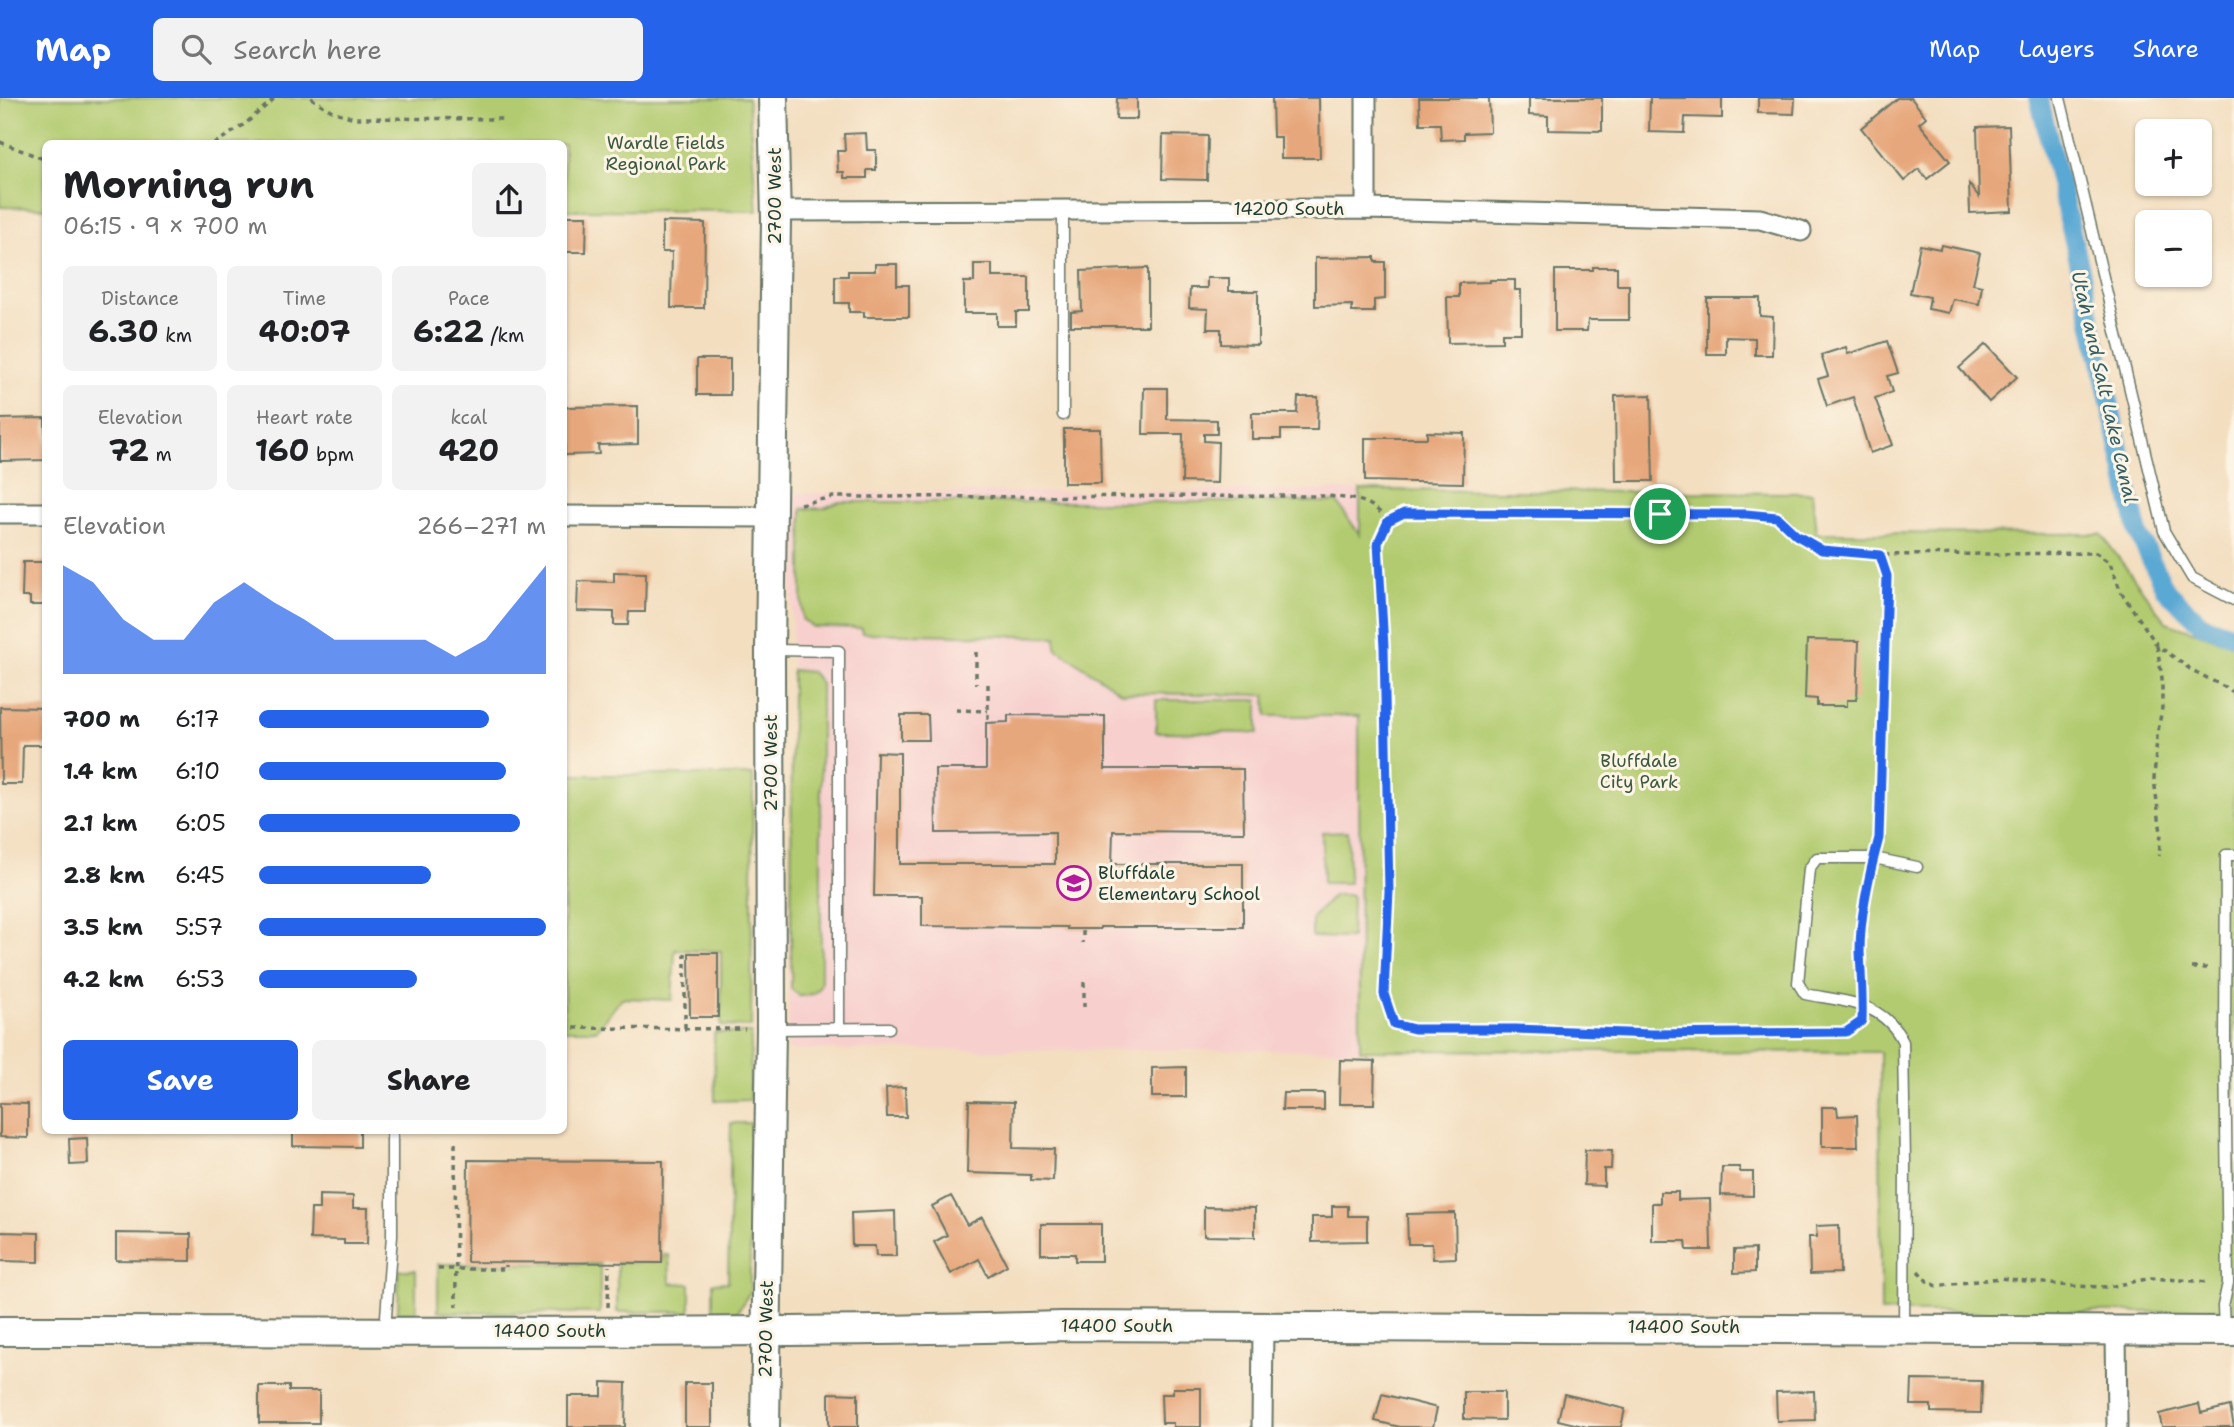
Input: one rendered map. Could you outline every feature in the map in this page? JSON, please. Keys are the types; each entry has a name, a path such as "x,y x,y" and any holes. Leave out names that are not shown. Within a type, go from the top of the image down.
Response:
{"main road":[{"name":"2700 West","path":"765,1427 766,1331 758,1029 770,650 776,211 774,98"},
{"name":"14400 South","path":"0,1331 873,1331 1062,1326 1263,1326 2229,1331"}],"street":[{"path":"1366,98 1366,209"},
{"name":"14200 South","path":"776,211 1366,209 1760,219 1801,231"},
{"path":"0,513 42,513"},
{"path":"567,516 772,517"},
{"path":"1262,1427 1263,1326"},
{"path":"2116,1330 2117,1427"}],"lane":[{"path":"2060,98 2164,531 2192,578 2234,600"},
{"path":"1063,210 1063,415"},
{"path":"770,650 839,651 839,1028"},
{"path":"2229,1331 2223,1306 2228,1283 2226,855 2234,855"},
{"path":"1904,1328 1903,1042 1895,1026 1874,1009 1805,994 1798,983 1809,869 1817,858 1874,858 1917,867"},
{"path":"758,1029 889,1028"},
{"path":"384,1330 392,1236 392,1134"}],"path":[{"path":"220,140 245,124 275,98"},
{"path":"311,98 332,111 354,118 504,119"},
{"path":"0,142 42,158"},
{"path":"800,504 833,497 1328,496 1367,502 1377,507 1388,521"},
{"path":"1880,555 1887,576 1879,838 1860,949 1862,1021 1846,1032 1652,1034 1516,1029 1414,1029 1394,1024 1384,994 1389,877 1384,647 1378,543 1388,521 1404,513 1746,514 1777,517 1796,535 1822,550 1880,555 2096,553 2110,563 2121,592 2157,645 2190,669 2234,692"},
{"path":"2157,645 2162,678 2162,708 2154,779 2161,833 2159,856"},
{"path":"976,652 976,684"},
{"path":"988,684 988,720"},
{"path":"956,710 988,711"},
{"path":"1083,931 1083,943"},
{"path":"685,953 685,1028"},
{"path":"2192,968 2226,968"},
{"path":"1084,982 1084,1013"},
{"path":"567,1028 758,1029"},
{"path":"455,1143 456,1307"},
{"path":"1917,1264 1919,1274 1937,1286 2000,1278 2070,1286 2109,1287 2151,1278 2210,1282"},
{"path":"438,1269 506,1269 506,1265"},
{"path":"608,1307 609,1266"}],"shaded area":[{"name":"Bluffdale Elementary School","path":"1360,490 1360,1050 788,1050 793,493"}],"green space":[{"name":"Wardle Fields Regional Park","path":"0,98 748,98 757,211 567,210 567,140 42,140 42,208 0,207"},
{"name":"Bluffdale City Park","path":"1360,490 1812,493 1816,533 2101,534 2166,622 2234,645 2234,1312 1881,1312 1880,1052 1360,1050 1359,716 1267,716 1266,695 1122,693 1056,648 1056,637 862,633 862,628 813,627 802,619 802,509 824,508 839,502 1337,502 1360,535"},
{"path":"792,670 812,672 821,683 821,983 814,993 800,996 791,989"},
{"path":"1156,700 1258,700 1258,733 1156,732"},
{"path":"567,775 753,775 751,1027 721,1026 721,951 675,950 672,1000 622,998 596,1030 567,1030"},
{"path":"1348,831 1349,883 1323,883 1322,832"},
{"path":"1334,895 1352,895 1351,938 1312,937 1312,918"},
{"path":"714,1033 751,1033 750,1100 715,1101"},
{"path":"731,1123 750,1123 750,1292 737,1312 713,1312 713,1283 728,1282"},
{"path":"663,1255 669,1255 670,1283 690,1284 690,1312 617,1312 617,1263 663,1262"},
{"path":"438,1264 600,1264 600,1313 438,1312"},
{"path":"399,1270 416,1270 416,1313 398,1313"}],"building":[{"path":"1117,98 1137,98 1137,119 1116,119"},
{"path":"1272,98 1319,98 1320,158 1281,158 1281,137 1273,137"},
{"path":"1419,98 1489,98 1490,132 1464,133 1464,139 1441,140 1440,124 1420,124"},
{"path":"1529,98 1602,98 1602,131 1548,130 1548,116 1529,115"},
{"path":"1650,98 1722,98 1722,118 1685,117 1684,133 1649,132"},
{"path":"1758,98 1795,98 1794,114 1758,113"},
{"path":"1897,98 1911,98 1926,117 1919,123 1950,161 1927,179 1919,169 1904,181 1861,128"},
{"path":"2009,126 2012,211 1970,213 1969,184 1979,197 1977,127"},
{"path":"866,133 867,150 876,150 876,170 867,170 867,178 844,178 844,172 838,172 837,151 845,151 844,134"},
{"path":"1163,135 1208,136 1207,180 1162,179"},
{"path":"567,216 587,216 586,252 567,252"},
{"path":"662,222 705,223 704,308 671,308 672,252 662,252"},
{"path":"1920,245 1940,249 1941,245 1980,253 1973,284 1982,286 1979,304 1953,299 1949,313 1928,309 1930,297 1910,293"},
{"path":"1375,257 1375,262 1385,262 1385,299 1374,300 1374,312 1352,312 1352,305 1315,306 1315,258"},
{"path":"875,264 897,264 897,285 909,285 909,317 864,317 864,312 849,312 849,303 835,303 835,276 848,276 848,271 875,271"},
{"path":"974,264 992,264 992,277 1029,277 1029,312 1016,312 1016,326 997,326 997,313 964,313 964,282 974,282"},
{"path":"1593,267 1617,267 1617,285 1629,285 1629,320 1588,320 1587,331 1555,331 1555,270 1593,270"},
{"path":"1148,268 1148,326 1071,326 1071,312 1082,311 1081,271"},
{"path":"1207,278 1229,278 1229,291 1258,291 1258,345 1221,344 1221,329 1207,329 1208,309 1189,308 1190,288 1207,288"},
{"path":"1515,280 1515,290 1521,290 1521,333 1502,333 1502,342 1448,343 1447,297 1459,297 1459,283"},
{"path":"1707,298 1760,298 1760,316 1773,317 1772,355 1755,355 1755,338 1726,337 1726,354 1707,354"},
{"path":"1887,341 1898,373 1887,376 1892,392 1875,398 1893,445 1870,453 1853,397 1827,406 1818,379 1828,376 1821,355 1846,347 1848,354"},
{"path":"1986,344 2017,377 1989,402 1959,368"},
{"path":"697,359 730,359 730,395 697,395"},
{"path":"1144,388 1167,388 1167,419 1217,420 1217,434 1204,434 1204,441 1218,442 1217,483 1182,482 1183,434 1143,434"},
{"path":"1651,395 1653,481 1616,481 1615,396"},
{"path":"1298,397 1318,397 1317,430 1281,430 1281,439 1252,439 1252,413 1297,413"},
{"path":"638,406 638,444 598,445 599,454 567,455 567,407"},
{"path":"42,418 42,460 0,461 0,419"},
{"path":"1064,429 1100,429 1101,483 1064,483"},
{"path":"1427,432 1464,433 1463,483 1365,481 1365,438 1427,438"},
{"path":"23,562 42,562 42,605 30,605 30,597 22,597"},
{"path":"614,572 646,573 645,612 629,612 628,625 614,625 614,612 577,611 578,581 614,582"},
{"path":"1807,640 1859,641 1857,700 1847,700 1847,706 1817,706 1817,699 1805,698"},
{"path":"0,707 42,708 42,745 23,745 22,784 1,784"},
{"path":"901,715 928,715 929,740 901,740"},
{"path":"1008,715 1105,716 1105,769 1243,769 1244,832 1113,831 1112,864 1243,864 1243,927 1067,929 922,926 922,896 874,896 877,752 900,753 900,864 1055,864 1055,832 936,833 935,769 986,769 986,723 1008,722"},
{"path":"689,953 718,953 718,1017 690,1017"},
{"path":"1340,1060 1375,1061 1374,1104 1339,1104"},
{"path":"1186,1067 1186,1097 1152,1097 1152,1068"},
{"path":"905,1087 906,1117 887,1117 886,1088"},
{"path":"1283,1093 1324,1093 1324,1110 1282,1110"},
{"path":"969,1101 1014,1102 1013,1148 1054,1149 1053,1181 1031,1180 1031,1175 967,1173"},
{"path":"0,1103 28,1104 28,1138 0,1137"},
{"path":"1822,1107 1837,1107 1838,1116 1857,1115 1858,1147 1822,1147"},
{"path":"293,1134 360,1134 360,1147 293,1146"},
{"path":"87,1138 88,1164 70,1165 69,1139"},
{"path":"1585,1150 1612,1151 1611,1169 1604,1169 1604,1186 1584,1185"},
{"path":"468,1160 663,1161 662,1263 467,1262"},
{"path":"1722,1167 1740,1167 1740,1172 1753,1172 1753,1196 1721,1195"},
{"path":"1660,1192 1678,1192 1678,1200 1710,1199 1711,1250 1687,1250 1686,1241 1652,1241 1652,1203 1660,1203"},
{"path":"319,1195 353,1196 353,1208 368,1208 367,1244 310,1239 311,1209 319,1209"},
{"path":"951,1196 967,1225 982,1217 1007,1265 988,1276 979,1259 951,1274 934,1242 947,1235 932,1206"},
{"path":"1332,1206 1348,1206 1348,1216 1367,1216 1367,1241 1312,1242 1312,1217 1332,1217"},
{"path":"1204,1207 1255,1208 1255,1237 1204,1236"},
{"path":"895,1211 896,1256 876,1256 875,1246 852,1246 851,1213"},
{"path":"1455,1213 1456,1258 1433,1259 1432,1244 1408,1244 1407,1214"},
{"path":"1041,1224 1101,1224 1101,1261 1075,1261 1075,1254 1041,1254"},
{"path":"1839,1225 1840,1273 1810,1274 1809,1237 1817,1237 1816,1226"},
{"path":"0,1232 39,1233 39,1262 0,1261"},
{"path":"116,1233 191,1234 191,1261 116,1260"},
{"path":"1755,1249 1755,1272 1734,1273 1734,1250"},
{"path":"1912,1380 1982,1381 1981,1413 1931,1412 1931,1405 1911,1405"},
{"path":"602,1382 626,1383 625,1427 568,1427 568,1396 602,1396"},
{"path":"685,1383 712,1383 712,1427 685,1427"},
{"path":"259,1386 289,1386 289,1391 319,1391 319,1423 259,1423"},
{"path":"1173,1388 1201,1388 1201,1427 1173,1427 1173,1423 1162,1423 1161,1394 1173,1394"},
{"path":"1814,1391 1815,1420 1777,1421 1776,1392"},
{"path":"1464,1392 1504,1392 1504,1420 1464,1419"},
{"path":"829,1393 858,1394 858,1427 829,1427"},
{"path":"1382,1394 1437,1408 1433,1427 1400,1427 1375,1421"},
{"path":"1564,1394 1625,1409 1621,1427 1587,1427 1558,1420"},
{"path":"2199,1404 2201,1413 2230,1406 2234,1427 2162,1427 2159,1414"}],"waterway":[{"name":"Utah and Salt Lake Canal","path":"2039,98 2078,259 2138,533 2165,589 2201,624 2234,636"}],"place":[{"name":"Bluffdale Elementary School","path":"1074,883"}],"route":[{"path":"1404,513 1660,514 1746,514 1777,517 1796,535 1822,550 1880,555 1887,576 1879,838 1870,873 1860,949 1864,994 1862,1021 1846,1032 1652,1034 1516,1029 1414,1029 1394,1024 1384,994 1389,891 1384,647 1378,543 1388,521 1404,513"}]}
